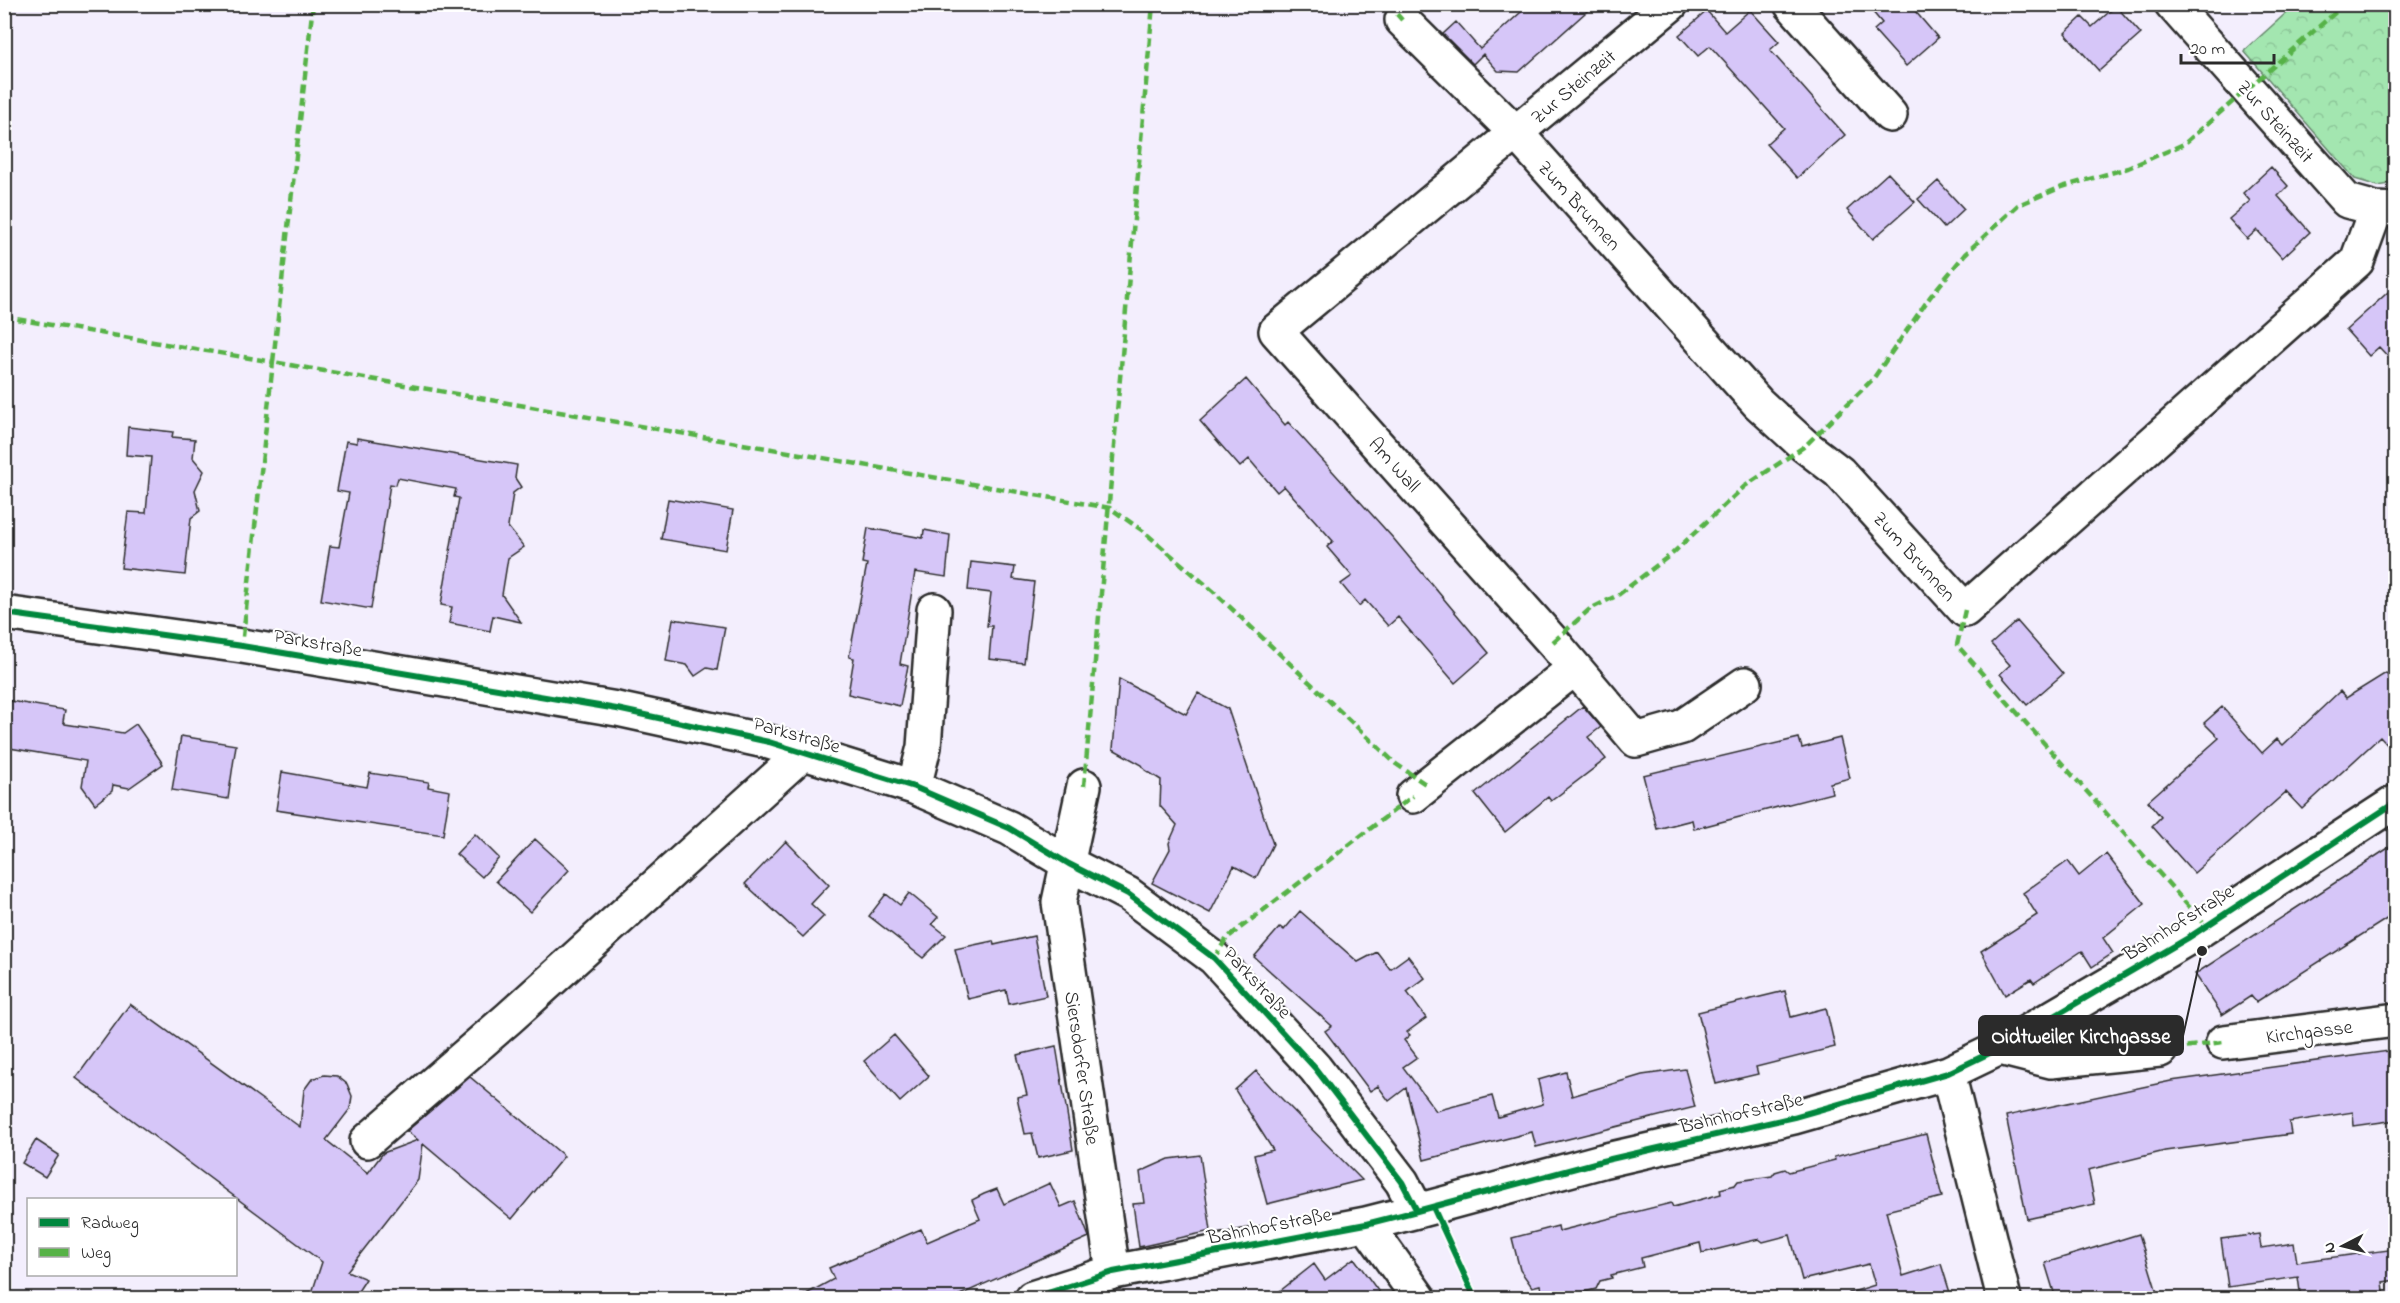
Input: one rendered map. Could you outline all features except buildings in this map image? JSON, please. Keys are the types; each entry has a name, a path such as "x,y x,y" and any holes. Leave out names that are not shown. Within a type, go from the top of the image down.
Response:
{"street":[{"name":"Zur Steinzeit","path":"1402,20 1517,134 1671,4"},
{"path":"1791,4 1890,115"},
{"name":"Zur Steinzeit","path":"2172,4 2348,201 2386,209"},
{"name":"Zum Brunnen","path":"1517,134 1758,403 1805,446 1839,472 1965,610 2357,261 2386,209"},
{"name":"Am Wall","path":"1517,134 1276,331 1636,740 1682,727 1745,684"},
{"path":"914,787 924,747 934,610"},
{"name":"Parkstraße","path":"4,614 242,646 617,709 769,742 914,787 1009,828 1069,864 1128,894 1214,958 1315,1068 1402,1182 1418,1211"},
{"path":"1413,796 1575,668"},
{"path":"367,1141 509,1018 804,752"},
{"name":"Siersdorfer Straße","path":"1084,786 1059,902 1113,1272"},
{"name":"Bahnhofstraße","path":"1032,1299 1113,1272 1366,1224 1602,1161 1794,1117 1948,1073 2000,1048 2188,938 2396,802"},
{"name":"Kirchgasse","path":"2223,1042 2396,1020"},
{"path":"2000,1048 2051,1061 2160,1050"},
{"path":"1948,1073 2004,1299"},
{"path":"1366,1224 1419,1299"}],"green space":[{"path":"2295,5 2395,5 2395,183 2378,186 2355,179 2244,51"}],"marked path":[{"path":"313,4 273,362 1110,508 1143,531 1213,591 1396,764 1427,785"},
{"path":"1084,786 1153,4"},
{"path":"1388,4 1402,20"},
{"path":"1553,642 1590,609 1618,595 1673,553 1745,486 1805,446 1873,379 1930,297 1965,254 2018,205 2062,187 2128,168 2184,144 2345,4"},
{"path":"4,317 273,362 242,646"},
{"path":"1965,610 1957,645 2206,926"},
{"path":"1214,958 1227,938 1413,796"},
{"path":"2160,1050 2223,1042"}],"cycle path":[{"path":"4,613 242,646 617,709 769,742 914,787 1009,828 1069,864 1128,894 1214,958 1315,1068 1402,1182 1417,1211"},
{"path":"1032,1298 1113,1272 1366,1224 1602,1161 1794,1117 1948,1073 2000,1048 2188,938 2396,802"},
{"path":"1433,1207 1475,1298"}],"place":[{"name":"Oidtweiler Kirchgasse","path":"2202,951"}]}
